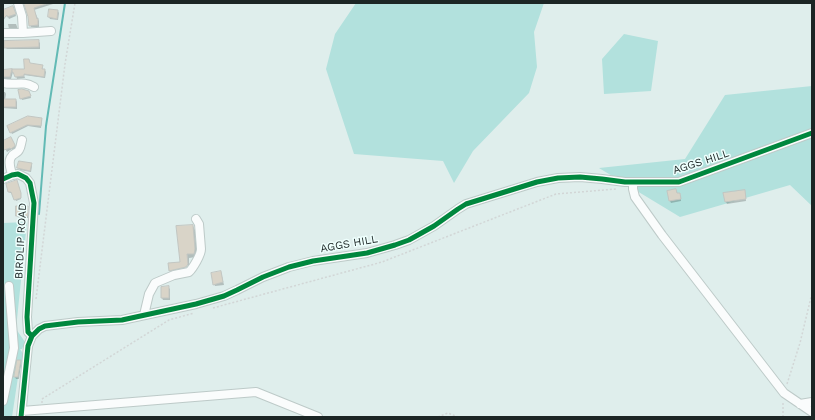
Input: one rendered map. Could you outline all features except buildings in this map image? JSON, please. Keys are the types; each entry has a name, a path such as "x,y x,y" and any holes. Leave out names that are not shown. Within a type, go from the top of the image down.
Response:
{"street":[{"path":"18,3 22,16 23,32"},
{"path":"5,33 51,32"},
{"path":"3,83 29,84 34,88"},
{"name":"AGGS HILL","path":"30,334 45,326 78,322 122,320 210,300 301,263 326,258 353,256 395,245 409,240 428,230 466,204 537,182 558,178 580,177 629,182 679,182 812,133"},
{"path":"3,179 12,175 6,161 20,149 22,140"},
{"name":"BIRDLIP ROAD","path":"12,175 21,175 28,180 34,203 27,317 30,334"},
{"path":"629,182 635,197 662,235 784,393 812,412"},
{"path":"144,315 149,294 154,283 174,275 189,272 200,256 199,224 196,219"},
{"path":"3,401 14,348 9,286"},
{"path":"30,334 21,414 41,409 256,392 318,417"},
{"path":"13,338 27,356"},
{"path":"800,404 812,402"}],"path":[{"path":"36,299 65,64 75,3"},
{"path":"207,309 382,262 556,194 622,188 629,182"},
{"path":"783,417 784,393 800,343 812,293"},
{"path":"41,409 42,399 169,320 199,311"},
{"path":"438,417 448,414 458,417"}],"shaded area":[{"path":"356,3 544,3 534,32 537,67 529,93 473,151 454,183 443,161 354,154 326,69 335,34"},
{"path":"624,34 658,41 651,91 604,94 602,59"},
{"path":"812,86 812,206 790,185 680,217 599,168 685,159 725,95"},
{"path":"27,222 16,329 25,342 22,349 20,349 24,355 18,377 12,417 3,417 3,223"}],"waterway":[{"path":"39,214 46,126 65,3"}],"cycle path":[{"path":"21,417 28,346 32,336 39,329 45,326 78,322 122,320 196,304 224,296 263,277 289,267 313,261 367,253 409,240 434,226 466,204 537,182 558,178 580,177 625,182 679,182 812,133"},
{"path":"3,179 18,174 26,178 30,183 34,203 27,317 28,332 32,336"}]}
